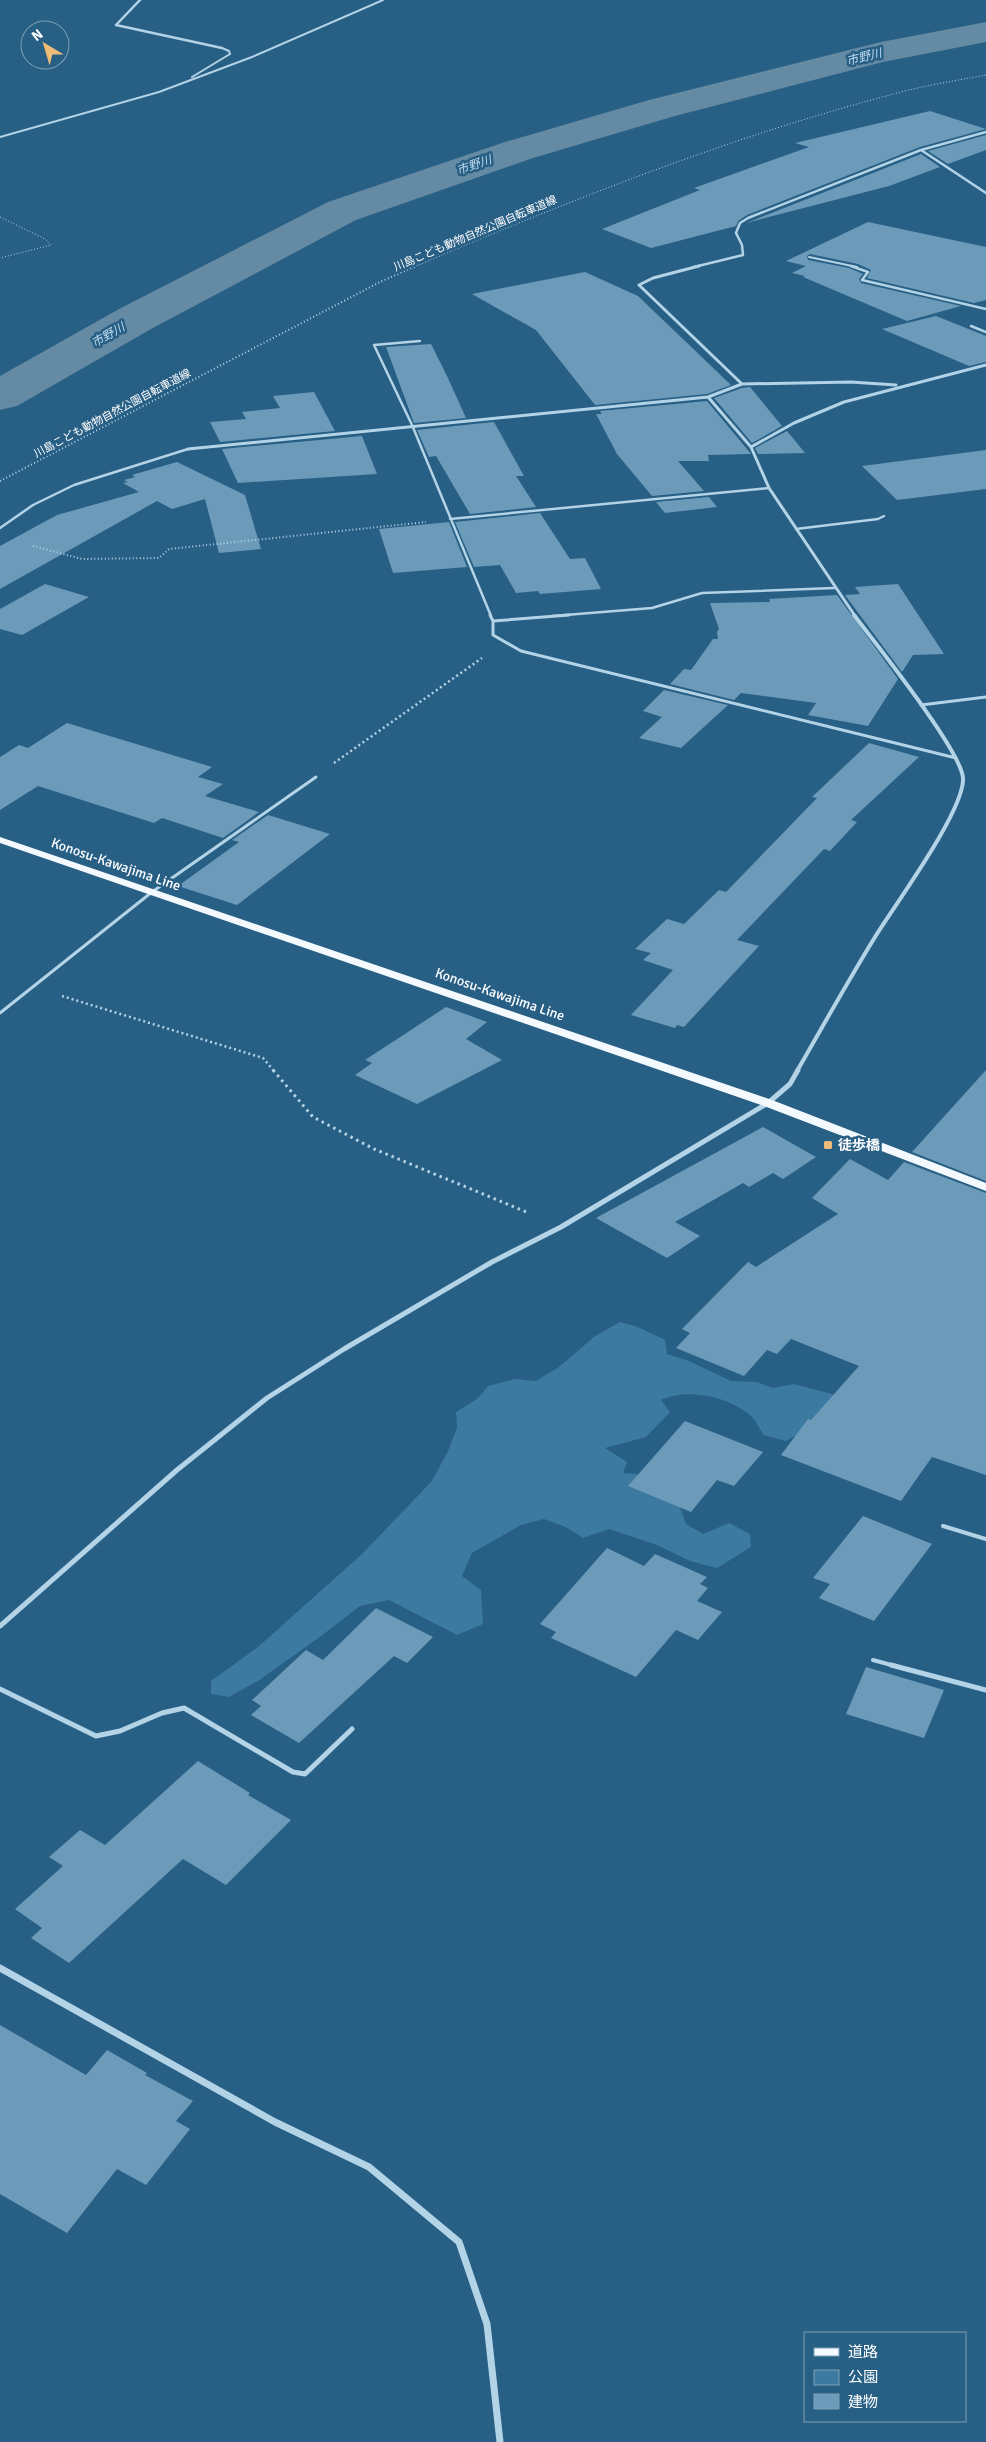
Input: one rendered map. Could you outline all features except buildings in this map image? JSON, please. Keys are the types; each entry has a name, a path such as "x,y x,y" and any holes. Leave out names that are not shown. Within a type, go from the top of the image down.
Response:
{"main road":[{"name":"Konosu-Kawajima Line","path":"0,840 768,1103 986,1187"}],"street":[{"path":"140,0 116,25 222,48"},
{"path":"742,384 639,285 653,278 743,255 742,245 736,233 740,223 921,150 986,132"},
{"path":"921,150 986,193"},
{"path":"751,447 794,423 844,402 902,385 986,365"},
{"path":"188,449 412,425 708,397 742,384 850,382 902,385"},
{"path":"0,1626 178,1470 267,1398 344,1349 492,1262 561,1226 768,1103 790,1084 875,937 934,845 959,800 963,778 956,758 920,705 834,588 769,488 751,447 708,397"},
{"path":"0,1968 276,2122 369,2167 459,2242 487,2324 500,2442"}],"lane":[{"path":"0,137 137,99 252,57 383,0"},
{"path":"192,78 192,76 230,54 229,51 222,48"},
{"path":"809,257 864,269 868,272 862,280 986,309"},
{"path":"971,326 986,332"},
{"path":"420,341 374,345 412,425 493,621 493,634 521,651 956,758"},
{"path":"0,528 18,518 36,503 72,486 129,466 188,449"},
{"path":"450,519 769,488"},
{"path":"796,529 878,519 884,516"},
{"path":"493,621 652,608 702,593 834,588"},
{"path":"920,705 986,697"},
{"path":"0,1013 152,892 316,776"},
{"path":"944,1526 986,1538"},
{"path":"873,1660 986,1690"},
{"path":"0,1689 96,1736 114,1735 172,1708 184,1708 293,1772 305,1774 352,1729"}],"path":[{"name":"川島こども動物自然公園自転車道線","path":"0,481 380,282 520,221 661,168 817,115 900,92 986,75"},
{"path":"0,217 45,239 50,245 0,258"},
{"path":"33,546 82,558 159,558 169,549 450,519"},
{"path":"316,776 504,642"},
{"path":"33,987 263,1058 313,1117 374,1149 561,1226"}],"green space":[{"path":"620,1322 638,1327 665,1340 667,1354 689,1361 731,1381 757,1382 773,1388 794,1384 832,1394 846,1411 785,1441 764,1435 753,1418 734,1404 709,1396 684,1394 661,1400 670,1412 646,1437 605,1448 627,1462 623,1473 650,1475 676,1496 686,1524 703,1534 729,1523 750,1534 751,1547 717,1568 690,1561 657,1545 609,1529 583,1538 566,1527 544,1519 521,1525 472,1553 462,1576 481,1590 483,1624 457,1635 389,1600 360,1606 258,1681 229,1697 211,1694 211,1681 258,1647 362,1554 432,1481 448,1451 457,1428 456,1412 477,1399 488,1386 515,1379 536,1381 559,1367 595,1336"}],"waterway":[{"name":"市野川","path":"0,396 135,319 342,211 519,150 662,108 881,52 986,32"}],"place":[{"name":"徒歩橋","path":"828,1145"}]}
